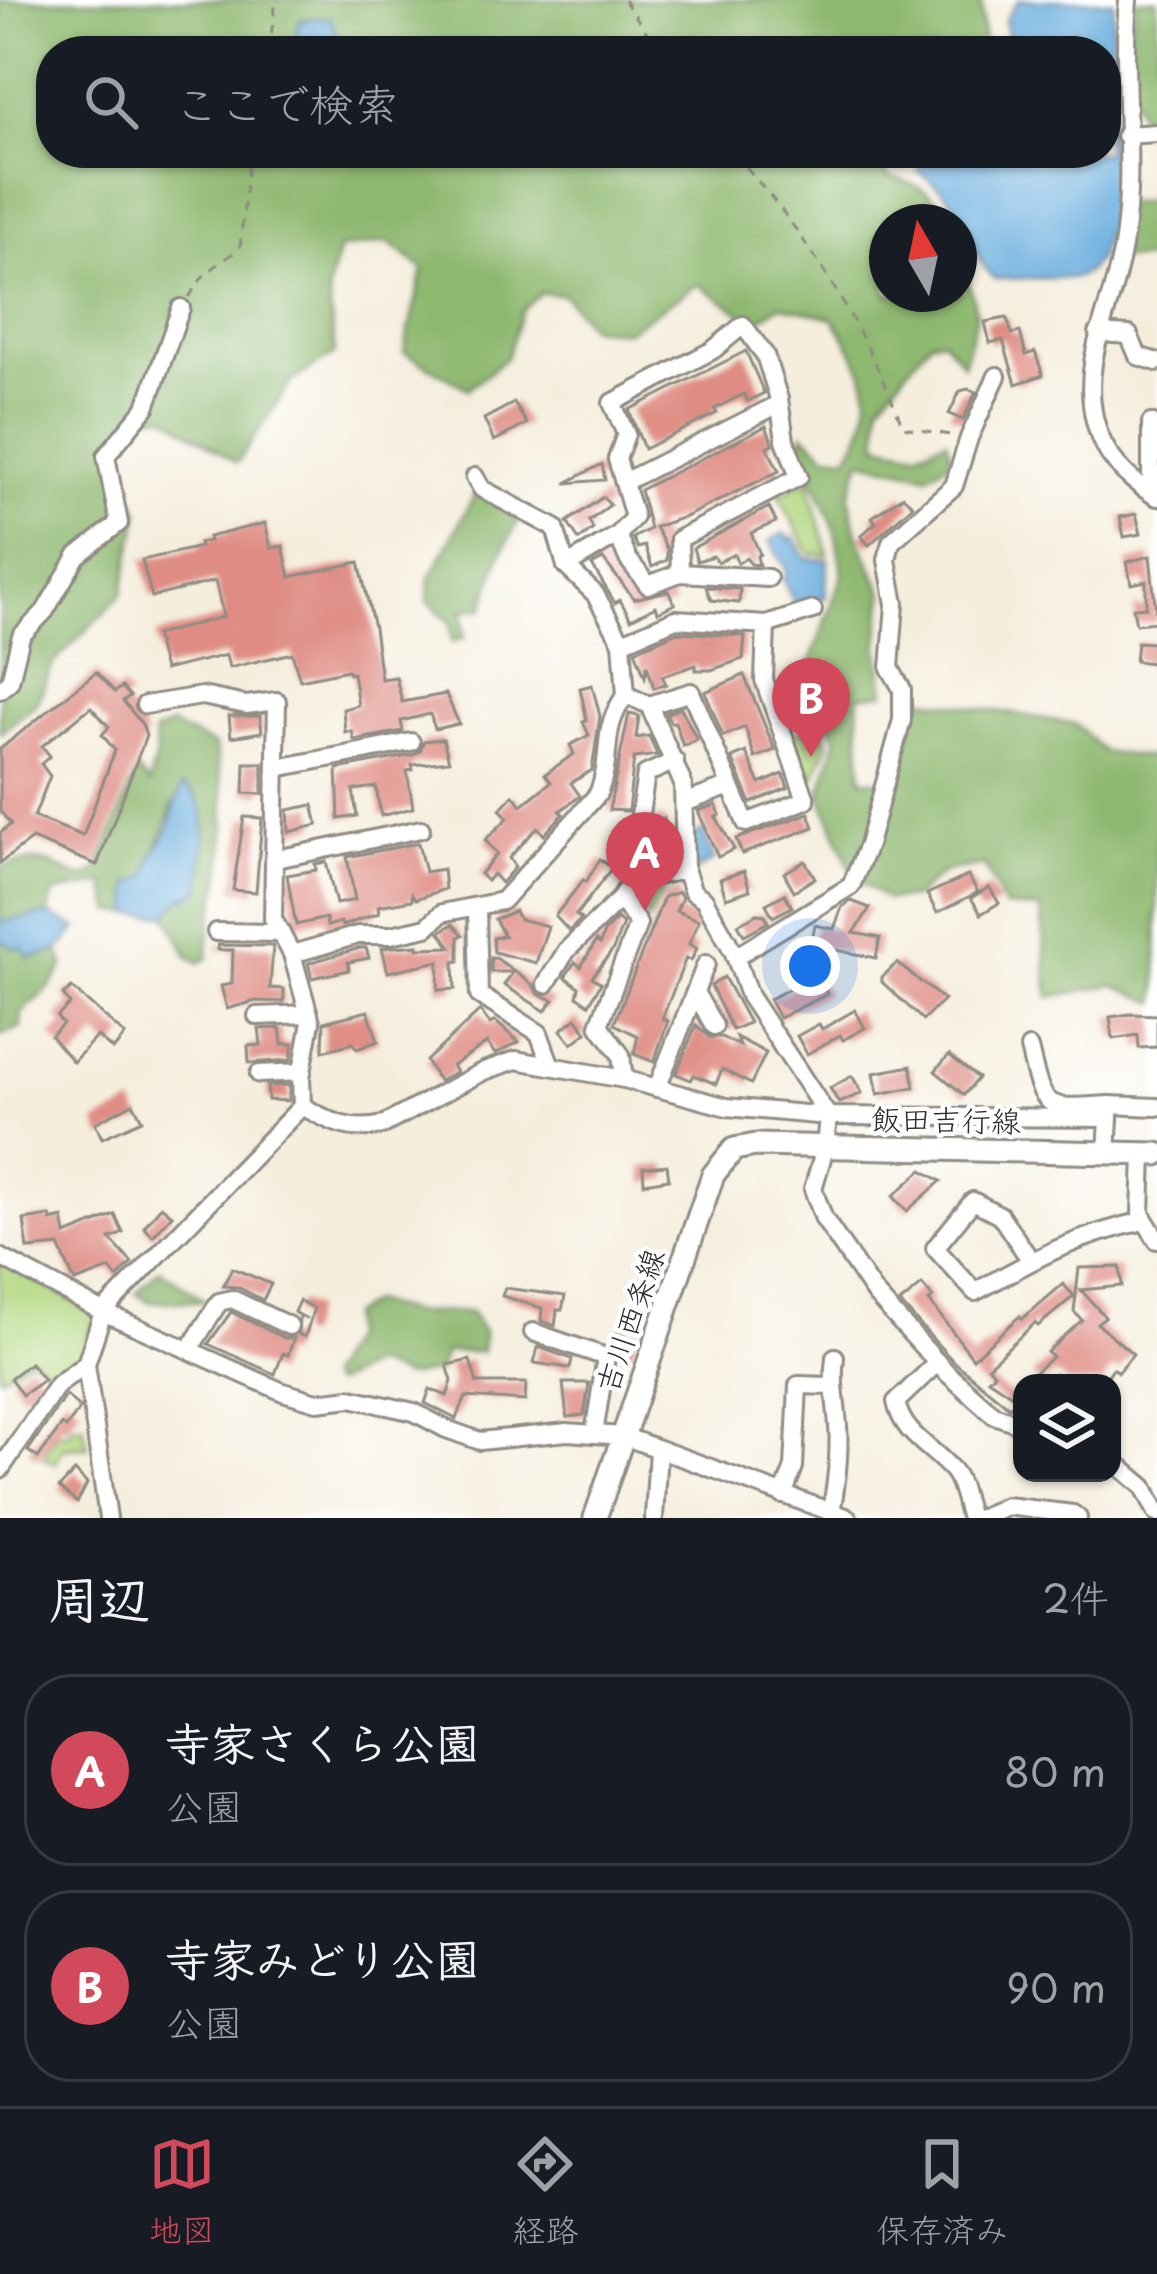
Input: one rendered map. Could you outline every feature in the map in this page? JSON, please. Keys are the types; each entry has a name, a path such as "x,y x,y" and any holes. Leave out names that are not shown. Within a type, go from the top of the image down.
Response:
{"main road":[{"name":"飯田吉行線","path":"734,1149 756,1145 1150,1154"},
{"name":"吉川西条線","path":"596,1518 713,1175 734,1149"}],"street":[{"path":"1128,0 1123,56 1124,243 1089,384 1095,423 1109,457 1135,484 1154,495"},
{"path":"1125,135 1157,133"},
{"path":"0,690 10,681 21,636 45,611 76,556 119,523 106,456 146,406 181,308"},
{"path":"566,566 618,535 634,517 617,458 626,434 612,404 713,350 743,325 765,355 785,440 800,476 680,539 680,573"},
{"path":"1098,334 1130,335 1138,356 1157,362"},
{"path":"735,957 851,886 879,810 902,720 902,689 890,668 895,604 887,560 891,542 954,486 997,376"},
{"path":"624,482 779,404"},
{"path":"1151,422 1154,495"},
{"path":"292,954 358,935 391,935 427,927 442,913 502,901 598,794 606,774 610,716 626,694 622,642 595,594 566,566 555,529 482,489 475,477"},
{"path":"618,535 628,559 648,585 680,573 768,578"},
{"path":"622,642 676,619 766,626 813,610"},
{"path":"649,705 691,692 746,823 806,800 764,680 766,626"},
{"path":"626,694 649,705 683,784 686,869 693,892 704,898 749,996 828,1116 813,1189 824,1219 875,1294 938,1363 994,1415 1013,1422"},
{"path":"108,1518 86,1364 103,1312 302,1106 309,1014 292,954 274,919 278,701 246,705 202,696 146,705"},
{"path":"277,767 411,742"},
{"path":"639,821 646,774 674,761"},
{"path":"683,802 730,785"},
{"path":"276,859 421,829"},
{"path":"546,984 567,950 621,898 623,888 633,881 686,869"},
{"path":"621,898 638,924 599,1025 621,1055 624,1079"},
{"path":"477,907 479,994 539,1033 551,1066"},
{"path":"216,932 281,933"},
{"path":"657,1088 706,964"},
{"path":"695,992 714,1026"},
{"path":"256,1016 309,1014"},
{"path":"1029,1048 1039,1089 1048,1103 1109,1112"},
{"path":"302,1106 343,1128 365,1129 383,1125 516,1060 624,1079 727,1107 828,1116 1109,1112 1157,1107"},
{"path":"259,1074 302,1072"},
{"path":"1107,1154 1109,1112"},
{"path":"1150,1154 1139,1193 1144,1221 1157,1240"},
{"path":"1031,1261 1000,1215 973,1201 935,1248 975,1292 1031,1261 1057,1246 1144,1221"},
{"path":"0,1256 103,1312 316,1402 351,1398 414,1412 446,1430 480,1441 567,1432 623,1436 839,1515 837,1414 831,1386 835,1357"},
{"path":"190,1350 219,1302 232,1299 289,1326"},
{"path":"533,1332 606,1357 594,1434"},
{"path":"938,1363 896,1402 907,1429 956,1473 970,1518"},
{"path":"0,1470 58,1384 86,1364"},
{"path":"790,1518 786,1496 794,1468 798,1385 831,1386"},
{"path":"653,1518 658,1449"},
{"path":"1121,1468 1144,1487 1157,1514"},
{"path":"980,1518 1006,1506 1078,1518"}],"path":[{"path":"271,36 276,0"},
{"path":"624,0 649,36"},
{"path":"181,308 204,275 240,248 248,168"},
{"path":"748,168 821,270 867,347 903,427 969,438"}],"green space":[{"path":"0,0 981,0 983,36 325,36 300,20 296,36 36,36 36,168 887,168 887,176 925,191 940,204 869,204 869,312 977,315 963,364 943,339 931,340 880,403 878,444 917,452 947,439 952,460 928,475 861,460 849,495 857,535 884,594 878,644 885,693 858,696 862,779 899,783 917,698 1075,724 1103,752 1157,758 1157,1003 1114,985 1049,997 1041,909 1005,907 984,865 943,872 913,898 887,900 860,881 847,861 820,793 837,738 809,691 807,672 843,574 834,527 798,446 803,433 827,454 848,456 866,418 862,370 833,318 780,305 756,323 698,284 627,331 590,327 564,295 541,293 522,310 506,358 468,389 404,352 423,269 388,242 339,249 328,288 335,353 291,382 237,463 165,415 148,415 111,453 140,512 122,594 53,664 37,703 0,733"},
{"path":"1136,0 1157,0 1157,116 1140,117 1123,69"},
{"path":"1157,199 1157,259 1113,259 1126,203"},
{"path":"808,480 828,555 810,554 779,495"},
{"path":"477,490 519,520 500,556 483,609 463,610 464,638 452,642 450,623 428,601 430,578"},
{"path":"821,723 828,746 808,788 792,736"},
{"path":"171,725 215,746 220,775 224,847 208,958 199,963 188,956 167,915 180,899 172,803 148,877 130,884 131,914 111,911 105,883 53,893 49,914 0,922 0,869 41,862 80,877 99,868 137,771 149,784 156,755 154,733"},
{"path":"665,884 649,920 627,901 628,890"},
{"path":"0,943 23,948 28,958 59,950 64,966 22,1013 21,1027 0,1036"},
{"path":"0,1261 96,1314 80,1361 61,1377 31,1357 0,1377"},
{"path":"159,1269 206,1301 150,1302 136,1293"},
{"path":"371,1302 413,1313 470,1312 483,1332 482,1352 445,1352 439,1371 404,1377 373,1365 332,1385 327,1377 349,1338 349,1316"},
{"path":"83,1425 88,1447 63,1448 55,1464 43,1457 58,1431 66,1435 73,1426"}],"water":[{"path":"1018,0 1114,1 1113,36 1007,36 1005,20"},
{"path":"330,17 337,36 296,36 300,20"},
{"path":"920,168 1113,168 1116,202 1098,259 1087,272 1074,278 995,279 977,251 977,204 954,204 918,171"},
{"path":"785,533 789,540 794,537 806,559 828,560 825,598 795,604 783,580 787,571 770,541"},
{"path":"183,786 200,805 203,819 201,891 180,899 167,915 131,914 130,884 148,876"},
{"path":"703,831 714,860 692,873 690,837"},
{"path":"49,914 77,928 59,950 28,958 23,948 0,943 0,922"}],"building":[{"path":"1007,318 1012,334 1020,332 1026,355 1035,352 1043,375 1016,384 1003,340 990,343 985,322"},
{"path":"746,351 764,393 748,401 744,394 714,409 717,413 644,449 629,410"},
{"path":"960,391 976,392 963,420 949,414"},
{"path":"514,403 527,424 494,441 484,419"},
{"path":"766,426 773,444 767,447 779,471 655,527 667,549 667,560 652,567 645,546 638,548 633,538 650,529 640,490"},
{"path":"602,464 605,480 566,483"},
{"path":"903,496 913,505 869,545 861,536 876,522 872,517"},
{"path":"603,497 610,505 589,521 593,529 579,540 567,522"},
{"path":"769,507 776,522 751,533 760,554 759,565 746,558 738,563 734,554 718,562 713,556 697,561 693,548"},
{"path":"1136,514 1141,534 1124,537 1120,517"},
{"path":"265,523 271,548 283,546 290,577 359,562 381,679 396,677 402,702 446,694 459,724 435,729 430,714 401,721 403,731 354,740 352,731 345,732 343,709 358,705 353,673 348,670 300,680 292,653 229,668 226,655 164,670 155,635 223,617 221,606 215,581 152,597 142,560 200,547 208,537"},
{"path":"1150,556 1157,622 1136,624 1133,608 1146,607 1146,581 1131,584 1127,562"},
{"path":"603,559 634,599 668,591 675,604 658,612 656,606 631,619 620,600 615,603 592,565"},
{"path":"706,587 740,589 739,603 711,600"},
{"path":"678,632 745,636 743,659 711,670 696,670 696,665 662,676 666,684 654,688 647,665 645,677 635,650"},
{"path":"1137,642 1153,643 1152,663 1135,661"},
{"path":"96,672 115,692 122,687 130,696 123,701 146,736 97,865 32,839 0,863 0,833 11,824 0,811 0,749","holes":["91,707 109,727 102,735 115,750 83,836 34,817 50,776 41,764 50,756 42,746"]},
{"path":"744,675 775,750 755,758 745,727 723,736 705,692"},
{"path":"794,680 811,713 795,721 780,687"},
{"path":"592,685 600,716 592,770 571,783 580,796 560,811 563,814 544,835 538,827 509,858 515,867 501,883 493,874 487,881 480,874 497,854 485,840 508,818 500,809 513,795 522,805 551,782 545,774 574,754 570,745 589,735 580,688"},
{"path":"681,708 697,740 683,746 675,722 666,713"},
{"path":"629,714 639,716 636,738 649,736 657,755 634,758 628,811 609,810"},
{"path":"229,716 260,716 262,732 231,737"},
{"path":"443,739 449,761 412,765 413,770 407,771 413,808 381,816 376,787 353,790 357,816 339,819 337,769 413,755 424,741"},
{"path":"746,752 760,784 783,774 788,788 751,803 732,758"},
{"path":"245,763 263,763 263,794 244,793"},
{"path":"313,805 318,825 289,832 288,810"},
{"path":"716,805 720,815 716,817 734,849 718,857 698,811"},
{"path":"809,813 814,827 742,854 736,839"},
{"path":"244,817 262,818 256,892 233,890"},
{"path":"664,818 663,843 667,842 670,855 624,864 623,850 645,848 652,822"},
{"path":"418,843 425,872 443,869 445,889 378,906 379,913 342,926 341,922 327,926 326,918 296,925 287,875 316,870 315,864 326,862 336,904 355,900 347,857"},
{"path":"600,859 612,868 569,931 555,916"},
{"path":"805,861 815,878 794,891 784,873"},
{"path":"744,871 750,890 726,898 720,879"},
{"path":"968,876 978,892 937,913 927,894"},
{"path":"989,887 999,903 981,914 971,898"},
{"path":"679,892 682,898 676,911 699,920 689,944 697,948 691,961 686,958 662,1019 668,1021 654,1062 634,1054 638,1036 614,1024 664,897"},
{"path":"785,894 792,907 773,917 766,904"},
{"path":"851,901 870,908 854,933 880,938 876,958 811,945 815,925 834,929 842,907"},
{"path":"515,911 519,919 548,926 536,963 494,952 493,938 504,936 495,919"},
{"path":"765,915 768,922 744,935 738,924"},
{"path":"617,919 623,924 613,950 592,977 601,983 589,1004 577,996 579,987 565,977 575,962 581,967"},
{"path":"453,924 463,935 459,937 459,961 454,962 455,989 438,990 439,961 388,972 382,948 451,947 440,932"},
{"path":"218,945 273,946 270,988 284,989 284,1002 256,1001 227,1009 221,986 232,984 233,950 218,950"},
{"path":"366,948 369,958 348,962 349,970 312,978 308,963"},
{"path":"491,958 496,958 533,985 538,994 554,1000 545,1011 504,985 513,972 491,972"},
{"path":"897,963 944,1000 923,1020 882,982"},
{"path":"818,975 827,994 779,1018 769,999"},
{"path":"724,977 749,1023 732,1030 711,986"},
{"path":"72,988 125,1035 113,1050 97,1036 73,1062 51,1036 63,1024 57,1017 70,1004 63,995"},
{"path":"855,1010 865,1028 843,1040 840,1035 807,1054 797,1036 819,1024 822,1029"},
{"path":"368,1011 378,1041 357,1049 353,1043 323,1051 324,1022"},
{"path":"480,1011 490,1024 495,1021 519,1042 495,1054 487,1043 452,1066 456,1072 439,1081 426,1061"},
{"path":"1157,1015 1157,1047 1139,1048 1138,1035 1113,1039 1110,1017"},
{"path":"576,1018 587,1032 572,1044 561,1030"},
{"path":"696,1025 709,1037 740,1046 736,1037 766,1053 751,1084 722,1069 716,1084 676,1074"},
{"path":"280,1028 282,1044 293,1044 291,1060 249,1063 248,1046 261,1045 259,1029"},
{"path":"949,1055 978,1078 964,1095 935,1071"},
{"path":"911,1066 915,1087 878,1094 874,1073"},
{"path":"852,1076 862,1093 839,1103 830,1088"},
{"path":"289,1085 289,1101 268,1100 267,1086"},
{"path":"133,1103 142,1120 102,1138 95,1123"},
{"path":"667,1165 669,1179 644,1183 643,1167"},
{"path":"922,1170 941,1181 907,1211 893,1196"},
{"path":"161,1206 172,1215 153,1236 144,1227"},
{"path":"115,1215 123,1233 110,1239 132,1263 117,1278 110,1269 75,1282 59,1246 28,1249 24,1220 63,1218 66,1235"},
{"path":"1120,1267 1122,1286 1081,1290 1105,1317 1097,1323 1133,1354 1118,1372 1113,1368 1109,1374 1033,1374 1052,1357 1047,1352 1082,1320 1074,1312 1079,1268"},
{"path":"232,1268 271,1284 263,1300 237,1287 223,1286"},
{"path":"1063,1284 1074,1296 1038,1326 1035,1323 988,1366 994,1373 988,1379 1013,1396 1009,1407 953,1361 900,1303 922,1285 973,1358 1020,1316 1022,1319"},
{"path":"505,1288 565,1296 555,1326 541,1321 542,1308 502,1296"},
{"path":"299,1301 314,1308 305,1337 298,1334 299,1319 307,1319 294,1312"},
{"path":"231,1312 284,1338 294,1338 275,1374 208,1344"},
{"path":"616,1333 636,1340 632,1355 613,1346"},
{"path":"538,1347 572,1359 570,1368 534,1363"},
{"path":"470,1360 477,1383 526,1383 525,1401 466,1397 456,1419 425,1403 430,1389 447,1396 452,1381 447,1365"},
{"path":"30,1363 44,1380 22,1395 10,1378"},
{"path":"563,1383 589,1383 584,1415 567,1417"},
{"path":"66,1395 80,1409 38,1458 28,1451"},
{"path":"75,1471 87,1484 77,1503 59,1488"}],"place":[{"name":"寺家みどり公園","path":"811,757"},
{"name":"寺家さくら公園","path":"645,911"}]}
